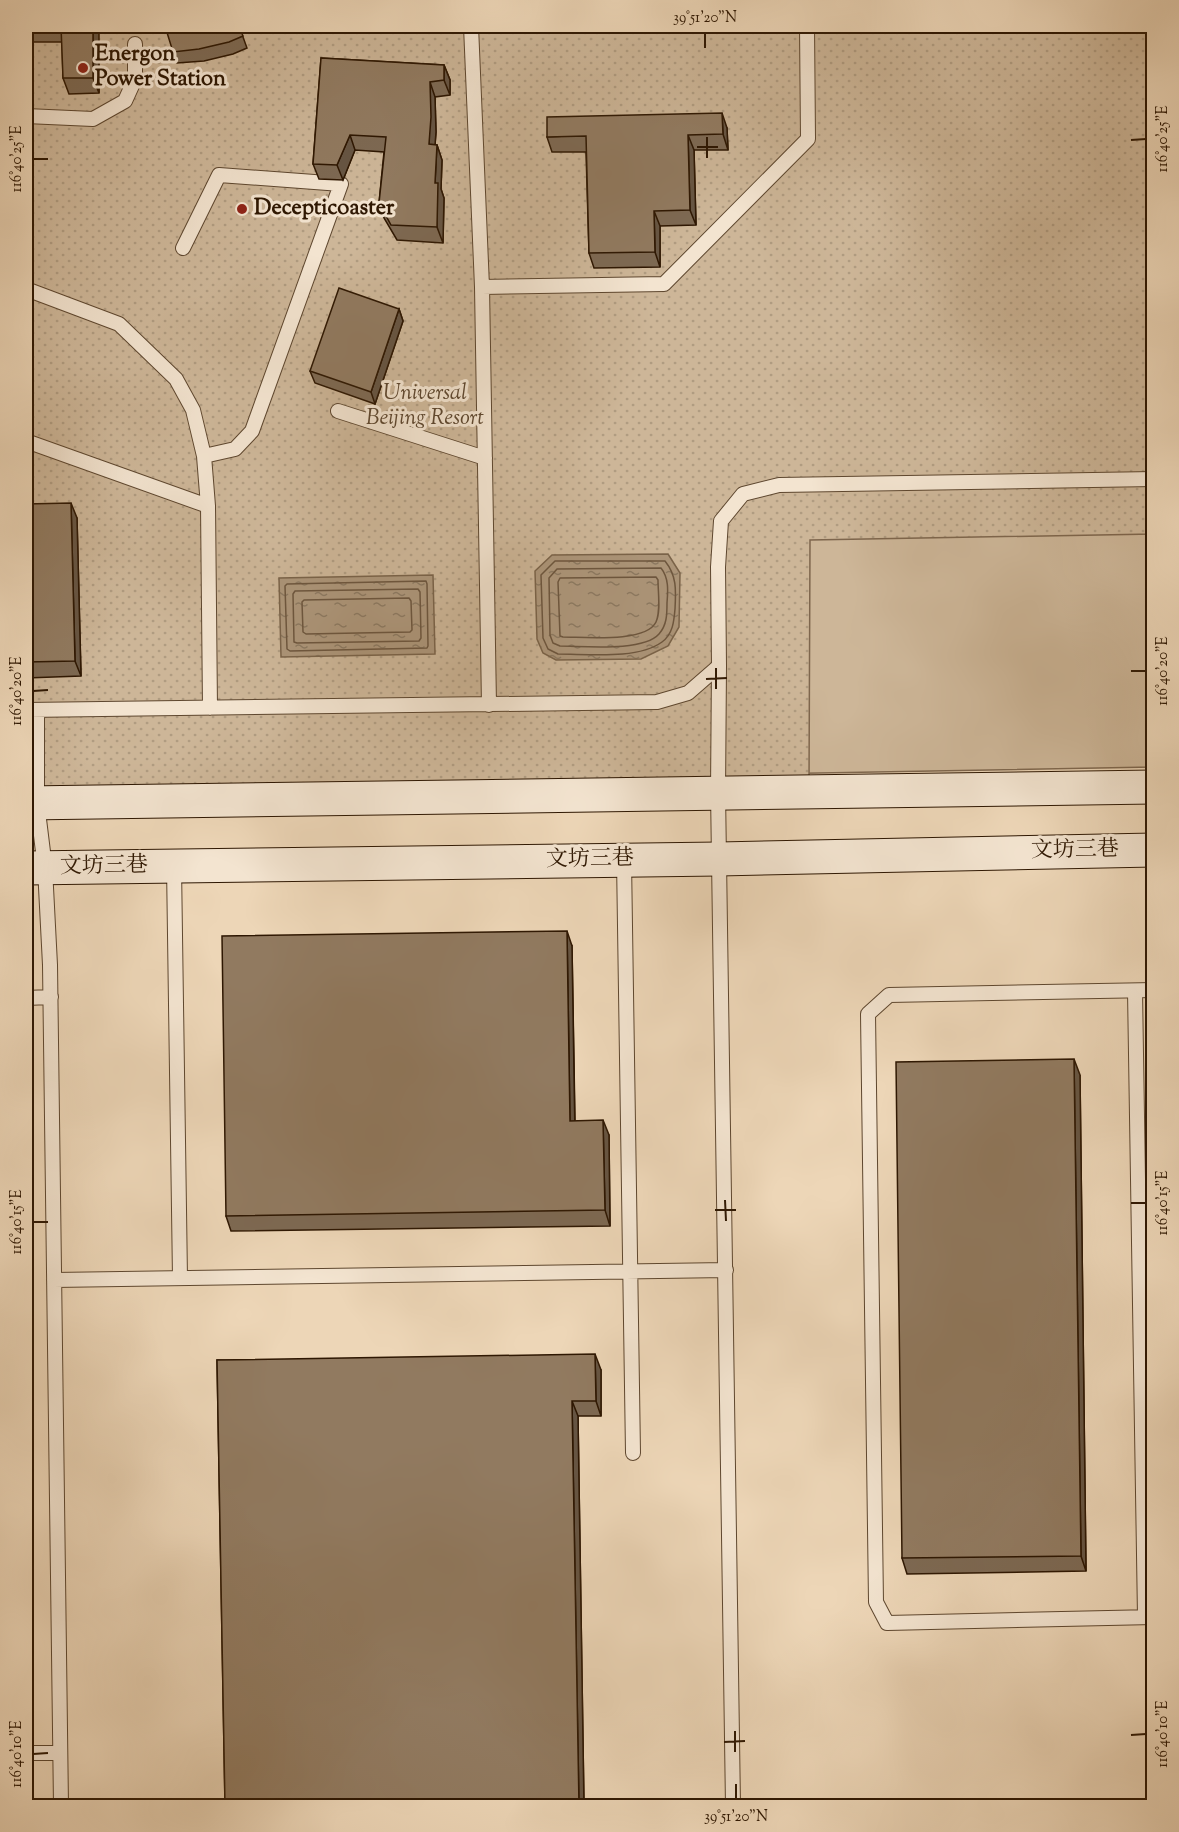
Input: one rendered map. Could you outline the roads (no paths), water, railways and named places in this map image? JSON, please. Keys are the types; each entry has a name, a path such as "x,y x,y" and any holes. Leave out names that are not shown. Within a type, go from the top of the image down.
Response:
{"main road":[{"path":"31,803 1154,787"},
{"name":"文坊三巷","path":"35,868 1154,850"}],"lane":[{"path":"471,26 482,287 489,705"},
{"path":"482,287 664,284 808,139 807,26"},
{"path":"26,117 93,119 125,102 135,79 135,44"},
{"path":"183,248 219,175 341,184 252,431 235,449 204,456"},
{"path":"26,289 119,324 176,379 193,410 204,456 208,506 210,708"},
{"path":"338,411 485,458"},
{"path":"26,441 208,506"},
{"path":"733,1806 718,792 718,567 721,521 743,495 779,485 1154,478"},
{"path":"61,1806 51,997 35,868 31,803 31,710 657,702 688,693 719,666"},
{"path":"624,860 633,1453"},
{"path":"174,866 180,1278"},
{"path":"1135,991 1149,1617 887,1623 876,1602 868,1014 890,995 1154,990"},
{"path":"26,998 51,997"},
{"path":"54,1280 726,1270"},
{"path":"26,1753 60,1753"}],"water":[{"path":"668,554 680,573 679,627 668,646 641,659 556,660 543,653 537,639 535,571 552,555"},
{"path":"433,575 435,654 281,657 279,578"}],"place":[{"name":"Energon Power Station","path":"83,68"},
{"name":"Decepticoaster","path":"242,209"}],"park label":[{"name":"Universal Beijing Resort","path":"425,407"}]}
